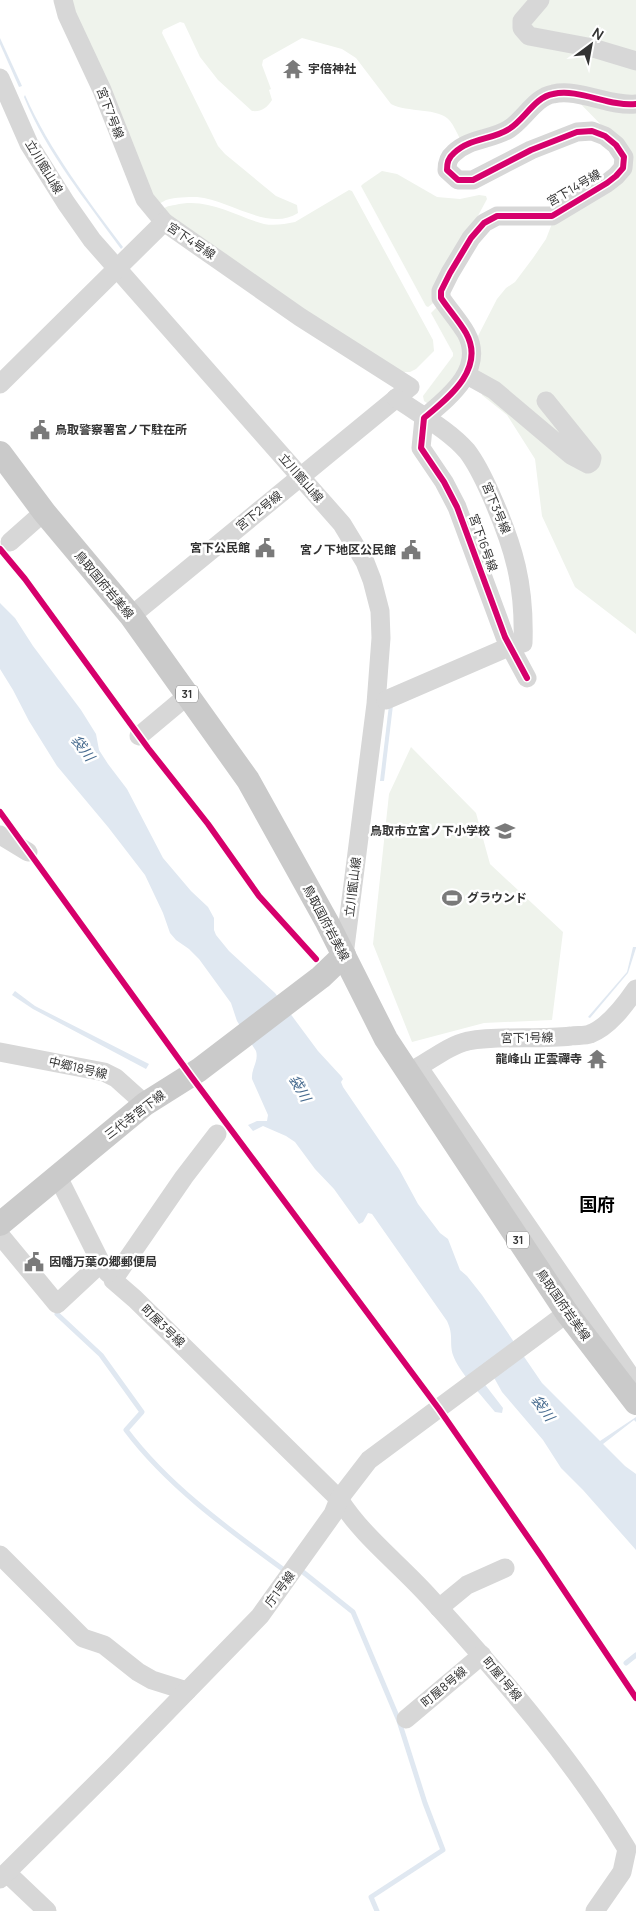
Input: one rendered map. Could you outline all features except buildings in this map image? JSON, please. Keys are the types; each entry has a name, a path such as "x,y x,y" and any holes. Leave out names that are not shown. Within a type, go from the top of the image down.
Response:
{"main road":[{"name":"鳥取国府岩美線","path":"0,453 44,512 131,616 248,780 344,955 355,982 386,1040 413,1070 561,1318 636,1403"},
{"name":"三代寺宮下線","path":"0,1224 145,1104 199,1070 321,977 344,955"}],"street":[{"name":"宮下7号線","path":"63,0 67,15 102,90 145,199 164,222"},
{"path":"540,0 522,21 522,28 529,36 593,48 636,62"},
{"name":"立川甑山線","path":"0,78 29,144 92,240 342,524 365,562 380,611 381,638 376,704 344,955"},
{"name":"宮下14号線","path":"467,375 471,356 470,344 466,333 441,298 441,291 470,238 484,224 497,216 552,216 616,176 623,168 624,157 616,145 605,136 592,131 577,132 531,150 472,180 458,180 447,170 447,161 453,153 464,145 501,134 512,128 539,102 552,94 567,93 613,103 636,104"},
{"name":"宮下4号線","path":"0,384 164,222 403,392"},
{"path":"424,418 450,396 467,375 494,390 571,455 583,463 588,464 591,462 592,458 546,400"},
{"name":"宮下3号線","path":"403,392 424,418 455,438 468,452 480,472 507,533 518,567 523,599 524,643 511,646"},
{"name":"宮下2号線","path":"131,616 403,392"},
{"name":"宮下16号線","path":"424,418 421,448 458,507 505,637 527,678"},
{"path":"10,542 44,512"},
{"path":"386,700 511,646"},
{"path":"139,736 188,695"},
{"path":"0,835 28,852"},
{"name":"宮下1号線","path":"413,1070 449,1049 466,1042 498,1038 552,1038 590,1034 614,1018 636,989"},
{"name":"中郷18号線","path":"0,1052 104,1072 116,1078 145,1104"},
{"path":"413,1070 501,1189 636,1384"},
{"path":"113,1280 184,1177 217,1134"},
{"name":"町屋3号線","path":"58,1177 102,1263 113,1280 142,1306 339,1499"},
{"path":"0,1235 58,1304 102,1263"},
{"name":"庁1号線","path":"3,1876 260,1616 333,1514 339,1499 369,1460 561,1318"},
{"name":"町屋1号線","path":"339,1499 352,1518 482,1655 535,1720 612,1824 627,1849 622,1872 595,1911"},
{"path":"0,1554 83,1638 104,1645 138,1672 152,1680 186,1691"},
{"path":"439,1608 468,1584 505,1568"},
{"name":"町屋8号線","path":"406,1719 482,1655"},
{"path":"3,1876 47,1911"}],"shaded area":[{"path":"67,0 636,0 636,634 575,587 542,516 535,459 507,415 482,395 478,375 478,336 497,299 506,288 515,282 533,258 546,239 553,221 616,185 613,137 567,90 508,126 460,139 450,121 445,117 431,112 398,107 391,104 356,58 342,49 302,38 263,60 262,65 271,89 269,90 272,100 264,109 252,111 218,80 200,57 184,23 180,22 163,30 162,33 218,146 276,196 297,205 298,213 287,218 262,217 210,199 197,197 174,198 156,204"},
{"path":"382,171 397,174 437,197 460,199 479,195 486,196 487,199 438,290 437,300 428,307 361,186"},
{"path":"349,190 352,191 433,340 434,351 416,369 410,372 400,372 358,346 162,211 169,206 199,203 221,208 253,221 272,225 295,222"},
{"path":"439,305 463,336 467,363 430,405 424,401 423,396 453,356 431,313"},
{"name":"グラウンド","path":"411,747 476,813 490,864 563,932 552,1020 484,1023 412,1042 373,944 389,794"}],"water":[{"path":"0,38 22,86 19,87 0,44"},
{"path":"25,95 46,136 83,193 123,247 121,249 55,156 33,117 24,97"},
{"name":"袋川","path":"0,603 15,618 33,646 81,710 96,734 99,750 127,789 163,858 191,891 208,907 214,918 216,935 229,951 275,993 318,1051 341,1076 343,1087 399,1169 418,1204 440,1233 448,1239 460,1270 482,1295 542,1383 600,1441 636,1417 636,1422 634,1420 603,1444 636,1474 636,1550 561,1468 543,1440 502,1392 492,1374 483,1382 503,1408 502,1413 495,1412 460,1369 453,1355 447,1321 372,1214 368,1213 363,1222 359,1224 334,1189 315,1169 295,1142 263,1126 253,1131 248,1125 257,1121 267,1121 268,1115 252,1079 257,1055 256,1051 237,1021 231,1003 199,959 170,933 145,875 57,766 29,721 0,669"},
{"path":"389,705 393,705 384,781 380,781"},
{"path":"633,947 636,948 628,973 590,1018 588,1017 627,972"},
{"path":"15,991 35,1006 149,1064 146,1069 33,1009 12,995"}],"waterway":[{"path":"57,1314 101,1355 142,1412 126,1430 143,1450 161,1470 200,1506 284,1570"},
{"path":"303,1572 353,1612 399,1721 425,1803 443,1850 371,1897 377,1911"},
{"path":"626,1663 636,1655"}],"cycle path":[{"path":"527,678 505,637 457,507 444,482 421,448 424,418 462,382 471,359 471,346 466,333 441,298 441,291 471,238 484,223 497,216 552,216 616,176 623,168 624,157 616,145 605,136 592,131 577,132 531,150 473,180 458,180 447,170 448,163 452,155 460,148 509,129 541,99 553,94 573,93 615,103 636,104"},
{"path":"0,549 25,579 148,748 208,824 259,896 316,959"},
{"path":"0,812 191,1076 439,1409 636,1698"}],"place":[{"name":"宇倍神社","path":"293,69"},
{"name":"鳥取警察署宮ノ下駐在所","path":"40,430"},
{"name":"宮下公民館","path":"265,548"},
{"name":"宮ノ下地区公民館","path":"411,550"},
{"name":"鳥取市立宮ノ下小学校","path":"505,831"},
{"name":"グラウンド","path":"452,898"},
{"name":"龍峰山 正雲禪寺","path":"597,1059"},
{"name":"因幡万葉の郷郵便局","path":"34,1262"}],"district":[{"name":"国府","path":"597,1205"}]}
